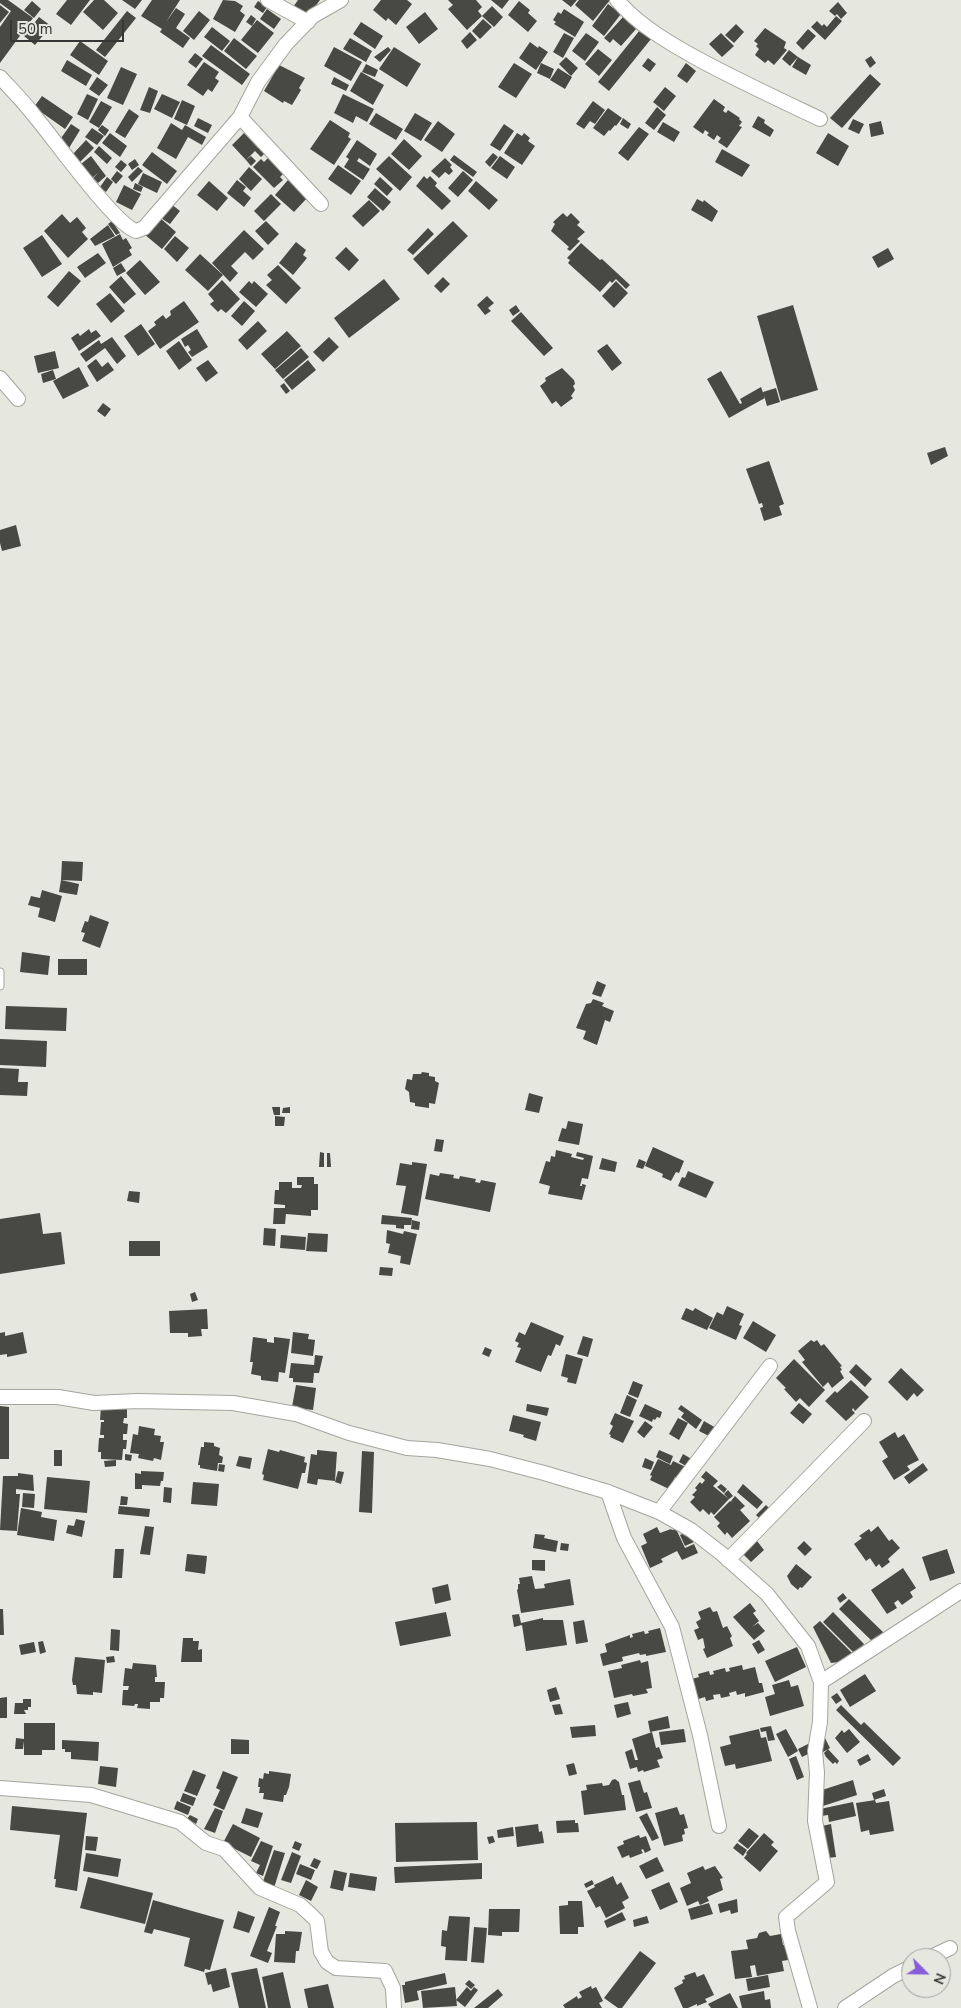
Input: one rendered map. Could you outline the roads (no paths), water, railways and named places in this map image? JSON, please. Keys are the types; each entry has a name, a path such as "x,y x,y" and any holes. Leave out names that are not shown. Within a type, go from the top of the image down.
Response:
{"street":[{"path":"268,0 308,22"},
{"path":"0,77 32,112 88,184 125,224 136,231 144,228 240,117 258,82 286,44 313,16 341,0"},
{"path":"617,0 624,8 666,42 754,88 820,119"},
{"path":"240,117 321,204"},
{"path":"0,378 18,399"},
{"path":"659,1512 770,1366"},
{"path":"0,1397 58,1398 94,1403 137,1401 233,1403 296,1414 349,1433 407,1448 437,1450 490,1459 608,1492 659,1512 691,1530 767,1594 808,1646 821,1682 820,1722 814,1751 817,1773 815,1820 827,1882 786,1917 788,1931 810,2008"},
{"path":"728,1560 864,1421"},
{"path":"608,1492 624,1538 672,1627 700,1735 719,1826"},
{"path":"821,1682 961,1591"},
{"path":"0,1788 91,1795 180,1822 206,1843 224,1849 260,1888 300,1905 310,1914 317,1921 321,1952 327,1962 336,1968 385,1971 393,1988 394,2008"},
{"path":"844,2008 901,1972"}],"lane":[{"path":"0,972 0,986"}]}
